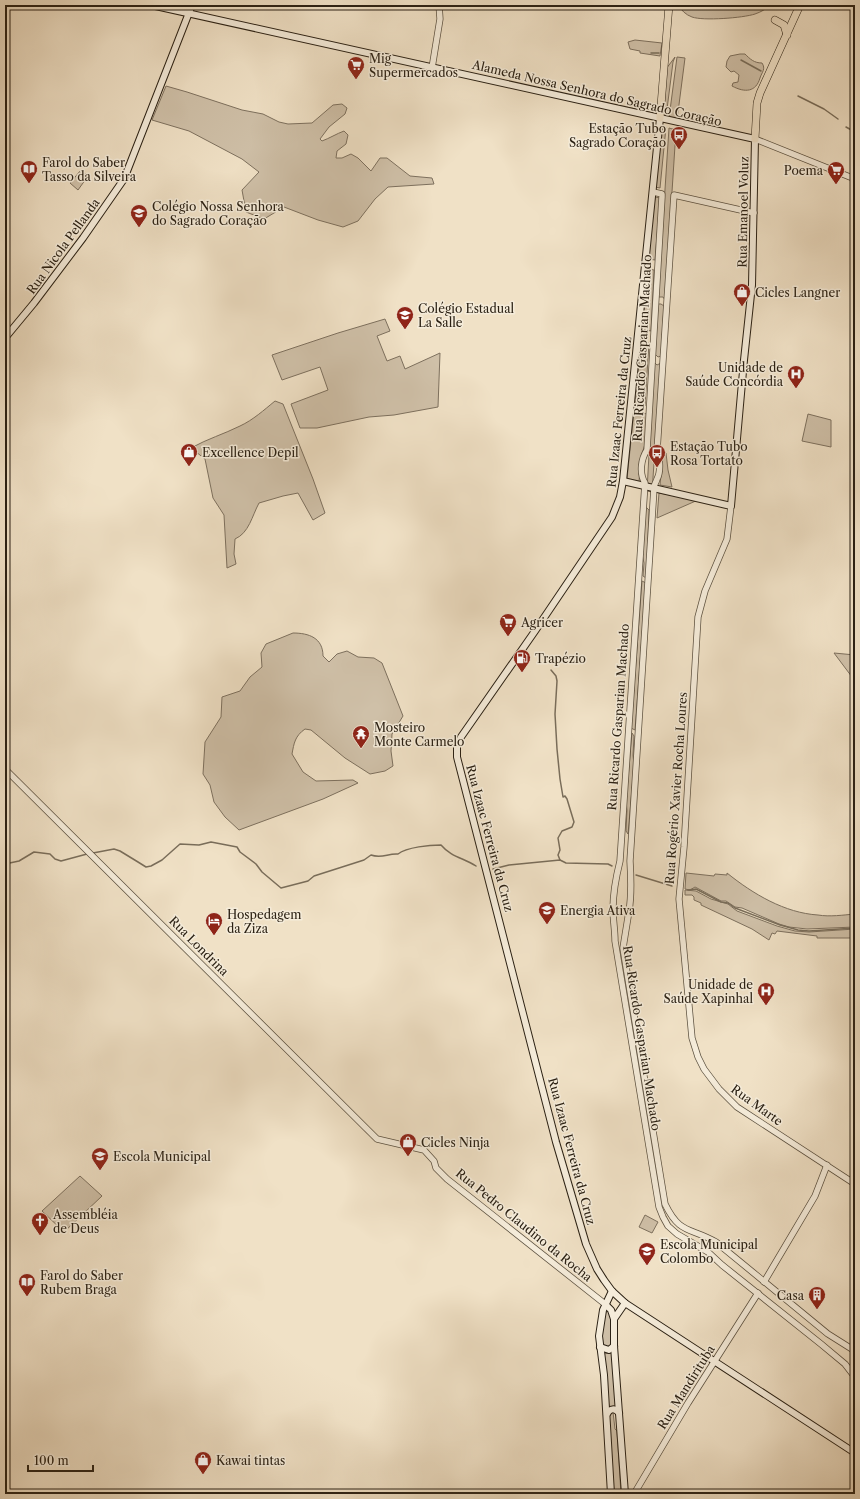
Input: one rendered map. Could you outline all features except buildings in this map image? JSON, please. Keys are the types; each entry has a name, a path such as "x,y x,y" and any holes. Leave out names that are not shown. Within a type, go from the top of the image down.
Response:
{"main road":[{"name":"Alameda Nossa Senhora do Sagrado Coração","path":"151,5 755,139"},
{"name":"Rua Nicola Pellanda","path":"5,338 34,303 83,238 124,179 192,5"},
{"name":"Rua Emanoel Voluz","path":"731,506 752,285 757,103 760,93 800,5"},
{"name":"Rua Izaac Ferreira da Cruz","path":"669,8 653,192 623,481 620,497 612,517 536,630 461,737 457,746 457,756 558,1148 586,1244 596,1269 612,1291 625,1303 855,1454"},
{"path":"775,20 784,25 787,35"},
{"path":"623,481 731,506"},
{"path":"611,1494 607,1414 600,1347 600,1323 605,1304 612,1291"},
{"path":"614,1319 625,1303"},
{"path":"605,1304 612,1310 614,1319 614,1346 625,1494"},
{"path":"600,1347 609,1350 614,1346"},
{"path":"607,1414 613,1409 619,1413"}],"street":[{"path":"432,68 440,19 439,5"},
{"name":"Alameda Nossa Senhora do Sagrado Coração","path":"755,139 855,178"},
{"name":"Rua Ricardo Gasparian Machado","path":"653,192 662,194 656,302 647,450 643,457 642,476 645,483 644,504 620,861 614,884 613,910 615,928 614,941 659,1207 668,1226 677,1234 708,1252 821,1344 844,1364 855,1377"},
{"name":"Rua Ricardo Gasparian Machado","path":"754,213 674,196 657,451 660,457 658,478 654,483 630,855 630,911 625,928 623,948 665,1204 671,1216 682,1228 694,1233 705,1235 716,1242 764,1282"},
{"path":"656,302 661,301 666,306"},
{"path":"652,357 656,361 663,359"},
{"path":"644,504 653,506"},
{"name":"Rua Emanoel Voluz","path":"705,591 727,539 731,506"},
{"name":"Rua Rogério Xavier Rocha Loures","path":"686,988 679,899 684,847 698,617 705,591"},
{"name":"Rua Londrina","path":"5,769 377,1139"},
{"name":"Rua Marte","path":"686,988 692,1038 698,1057 704,1069 719,1089 737,1106 855,1184"},
{"name":"Rua Pedro Claudino da Rocha","path":"377,1139 424,1150 434,1161 436,1168 447,1178 605,1304"},
{"path":"827,1165 815,1196 764,1282 828,1334 855,1351"},
{"name":"Rua Mandirituba","path":"634,1494 758,1293"}],"shaded area":[{"path":"678,5 771,5 755,14 733,18 714,19 692,17 684,12"},
{"path":"635,40 662,43 660,56 640,53 640,51 630,49 628,42"},
{"path":"745,54 750,59 762,63 764,67 758,83 753,89 741,90 732,86 733,83 738,82 739,75 734,71 731,72 726,67 727,61 730,56"},
{"path":"675,57 673,62 666,117 662,116 666,69"},
{"path":"677,57 685,58 677,120 669,118"},
{"path":"166,86 242,110 263,114 279,122 288,124 312,123 333,105 342,104 347,108 345,114 329,127 320,139 322,141 344,131 348,135 346,144 337,151 336,158 342,158 351,154 358,158 371,171 380,158 387,158 410,176 432,178 434,184 388,187 375,199 358,221 343,227 318,220 284,207 264,219 246,212 242,190 259,172 242,159 189,131 152,120"},
{"path":"662,127 666,127 660,188 655,187"},
{"path":"669,128 676,130 665,300 663,297 658,297"},
{"path":"81,170 88,176 78,190 70,183"},
{"path":"655,197 660,198 655,260 648,259"},
{"path":"648,269 654,270 651,331 642,329"},
{"path":"658,304 664,306 661,356 658,357 655,354"},
{"path":"385,319 390,331 377,336 387,361 400,356 405,369 440,353 438,407 394,415 369,417 317,428 300,428 291,404 328,390 320,367 282,380 272,355"},
{"path":"641,341 649,343 645,406 635,404"},
{"path":"654,362 657,365 661,363 652,492 647,491"},
{"path":"275,401 283,404 325,513 313,520 298,493 259,503 250,524 244,533 235,539 234,554 236,564 227,568 224,515 213,498 205,459 191,448 245,424"},
{"path":"634,411 647,414 646,441 641,457 639,482 627,479"},
{"path":"808,414 831,420 831,447 802,441"},
{"path":"663,453 666,453 672,487 660,485"},
{"path":"659,493 698,500 657,518"},
{"path":"646,507 649,510 646,578 643,576 644,563 642,554"},
{"path":"642,581 646,583 635,730 631,728"},
{"path":"293,633 304,634 318,641 321,645 323,656 329,662 337,654 347,651 358,657 374,658 382,663 403,716 392,734 391,751 393,766 385,771 370,774 345,758 311,730 305,729 299,734 293,746 292,754 303,772 316,781 353,780 358,783 323,799 239,830 225,817 214,802 210,785 203,774 205,742 221,717 222,697 240,691 250,677 262,667 261,653 266,644"},
{"path":"834,653 855,655 855,681"},
{"path":"632,733 634,736 634,766 628,834 626,831 626,801"},
{"path":"686,873 714,876 715,874 727,875 727,873 759,895 794,911 823,916 855,914 855,927 807,929 779,924 742,908 735,907 726,901 721,901 695,887 690,890 685,889"},
{"path":"685,890 696,891 711,899 728,904 737,911 777,926 795,931 809,932 855,929 855,938 817,938 817,936 777,931 775,934 772,933 769,940 752,929 701,905 701,903 694,900 692,895 685,895"},
{"path":"80,1176 102,1196 64,1232 42,1211"},
{"path":"645,1215 658,1222 652,1233 639,1227"},
{"path":"607,1309 611,1311 612,1343 609,1347 602,1345 603,1327"},
{"path":"612,1353 616,1408 609,1407 602,1354"},
{"path":"613,1412 615,1429 617,1431 621,1494 614,1494 609,1413"}],"waterway":[{"path":"651,53 659,53"},
{"path":"741,60 761,71"},
{"path":"798,96 824,109 838,119"},
{"path":"846,127 855,132"},
{"path":"551,670 556,676 557,681 555,714 560,779 563,797 565,796 567,799 574,822 572,827 562,831 558,838 560,850 558,855 560,860"},
{"path":"93,853 114,849 146,867 162,860 180,844 199,845 211,842 237,847 240,852 256,864 262,872 281,888 308,881 314,876 364,860 371,855 382,856 398,854 413,848 425,846 441,845 453,855 476,866"},
{"path":"5,864 19,861 34,852 50,854 55,859 61,861 87,854"},
{"path":"493,869 509,865 560,860 566,863 608,864 612,866"},
{"path":"636,875 672,886"},
{"path":"688,890 696,889 721,902 728,903 735,908 780,925 798,930 809,931 855,928"}],"place":[{"name":"Mig Supermercados","path":"356,80"},
{"name":"Estação Tubo Sagrado Coração","path":"679,150"},
{"name":"Farol do Saber Tasso da Silveira","path":"29,184"},
{"name":"Poema","path":"836,185"},
{"name":"Colégio Nossa Senhora do Sagrado Coração","path":"139,228"},
{"name":"Cicles Langner","path":"742,307"},
{"name":"Colégio Estadual La Salle","path":"405,330"},
{"name":"Unidade de Saúde Concórdia","path":"796,389"},
{"name":"Excellence Depil","path":"189,467"},
{"name":"Estação Tubo Rosa Tortato","path":"657,468"},
{"name":"Agricer","path":"508,637"},
{"name":"Trapézio","path":"522,673"},
{"name":"Mosteiro Monte Carmelo","path":"361,749"},
{"name":"Energia Ativa","path":"547,925"},
{"name":"Hospedagem da Ziza","path":"214,936"},
{"name":"Unidade de Saúde Xapinhal","path":"766,1006"},
{"name":"Cicles Ninja","path":"408,1157"},
{"name":"Escola Municipal","path":"100,1171"},
{"name":"Assembléia de Deus","path":"40,1236"},
{"name":"Escola Municipal Colombo","path":"647,1266"},
{"name":"Farol do Saber Rubem Braga","path":"27,1297"},
{"name":"Casa","path":"817,1310"},
{"name":"Kawai tintas","path":"203,1475"}]}
